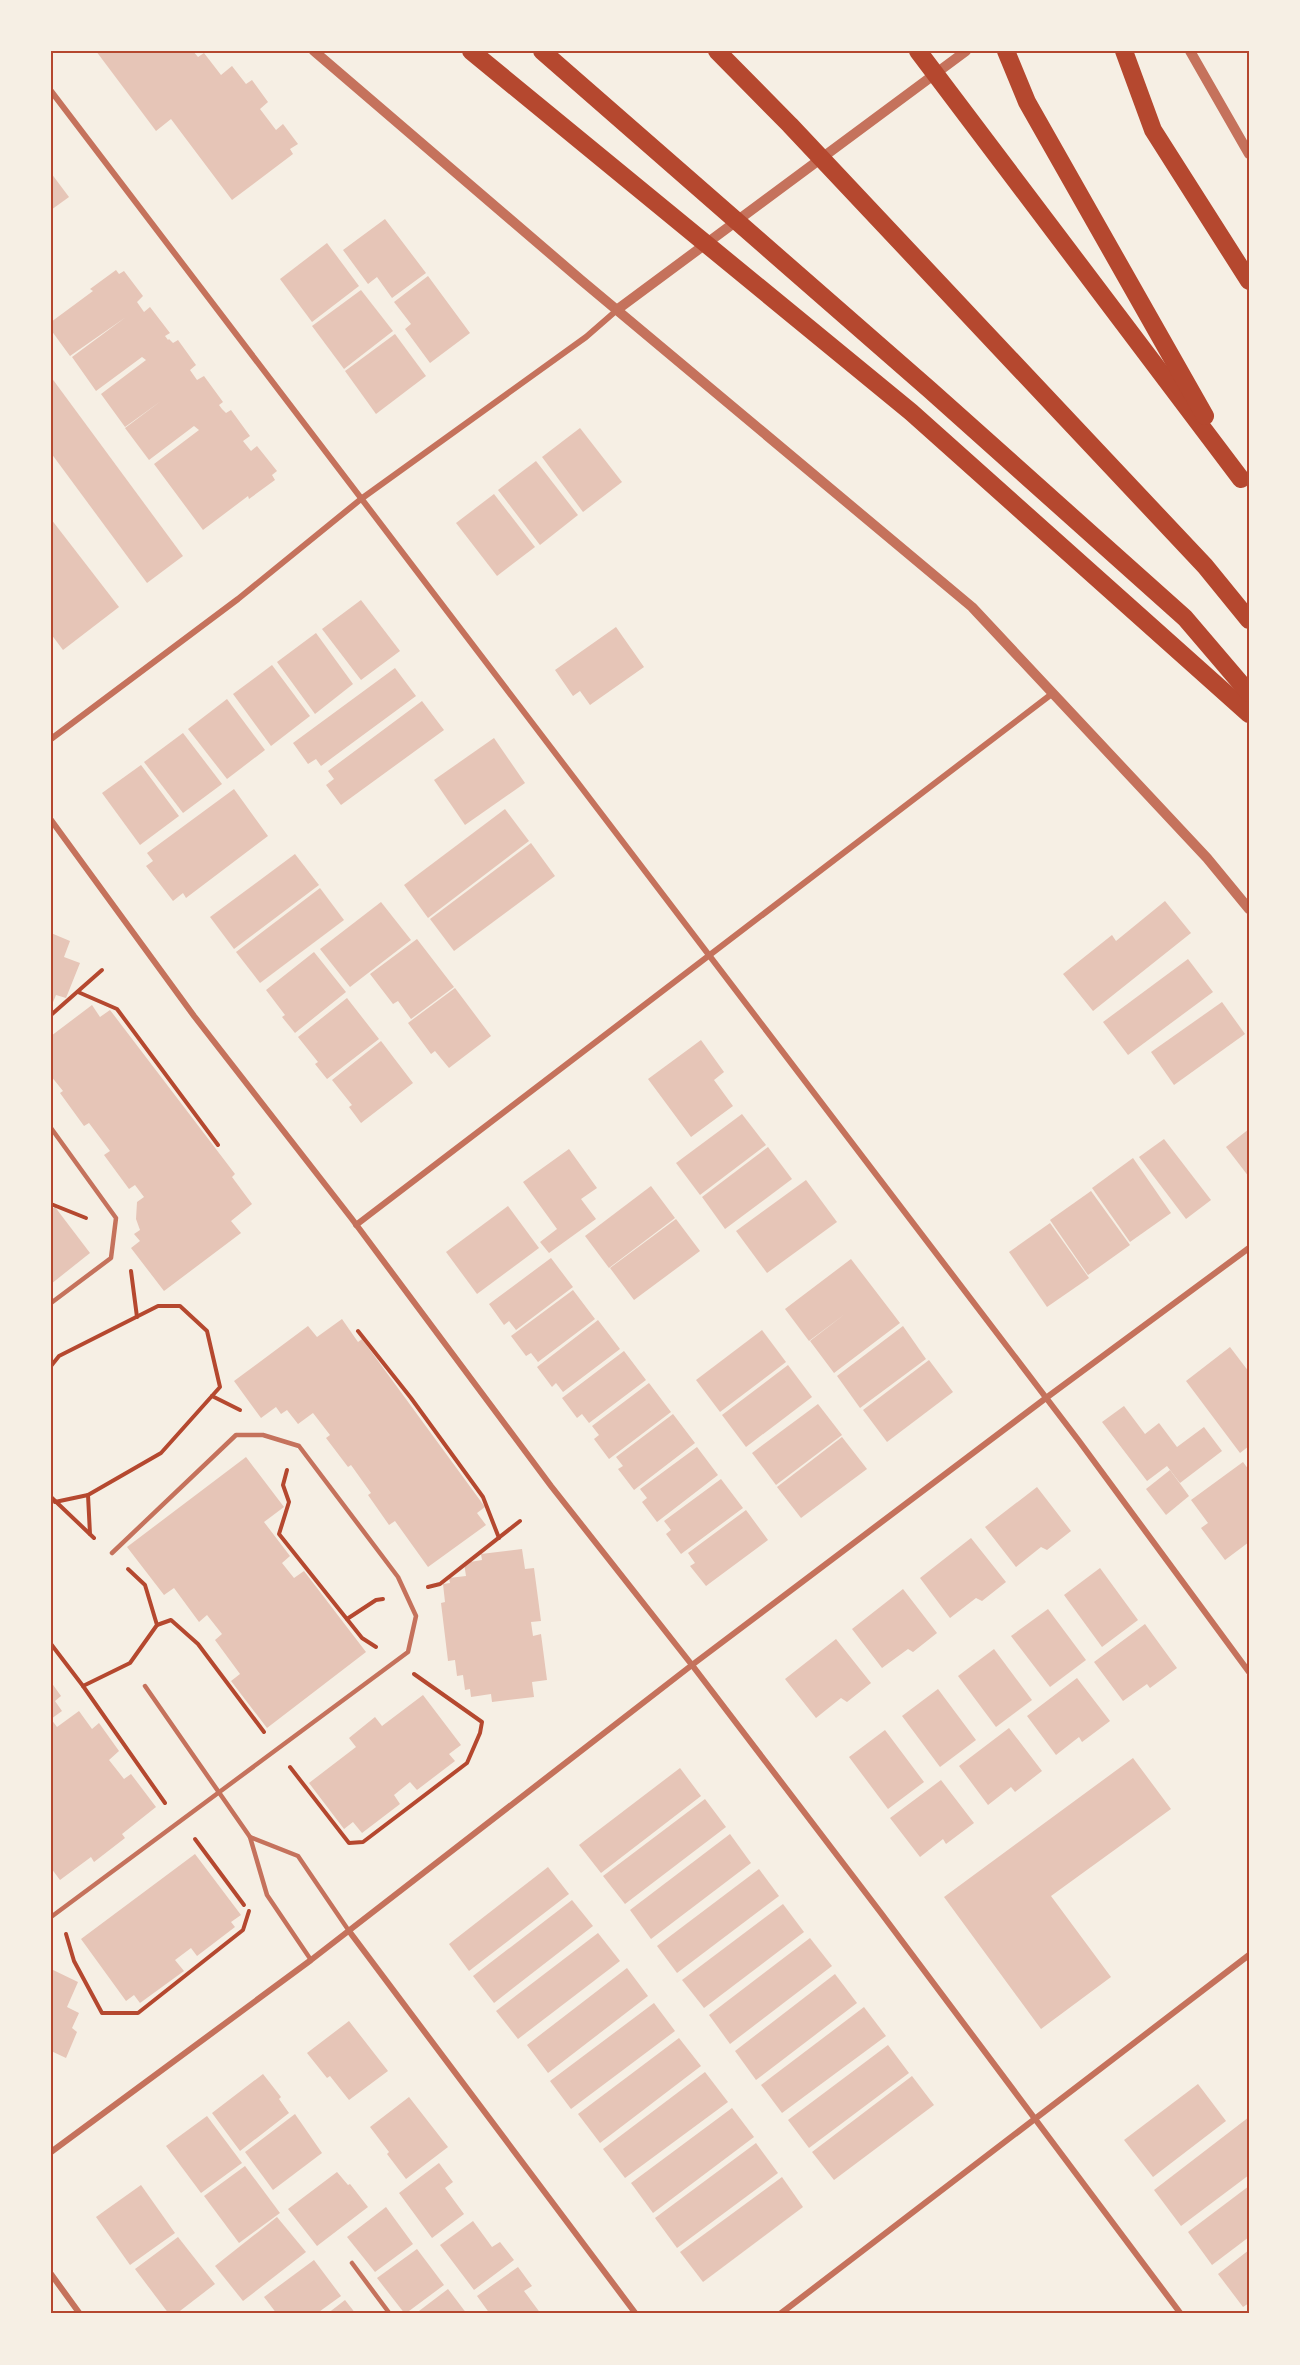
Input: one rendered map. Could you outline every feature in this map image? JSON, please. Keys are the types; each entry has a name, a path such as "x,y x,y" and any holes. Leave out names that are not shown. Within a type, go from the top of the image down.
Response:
{"highway":[{"path":"471,51 911,412 1249,714"},
{"path":"543,51 930,390 1185,618 1249,693"},
{"path":"717,51 798,133 1197,558 1249,620"},
{"path":"918,51 1245,485"},
{"path":"1006,51 1027,102 1245,485"},
{"path":"1124,51 1153,130 1249,281"}],"street":[{"path":"314,51 581,280 972,607 1207,858 1249,909"},
{"path":"51,739 238,599 361,499 586,337 618,309 966,51"},
{"path":"1190,51 1249,154"},
{"path":"51,91 1046,1398 1249,1672"},
{"path":"356,1225 1053,693"},
{"path":"51,820 195,1016 356,1225 551,1486 692,1665 1035,2117 1181,2314"},
{"path":"51,2152 311,1960 692,1665 1249,1248"},
{"path":"349,1931 636,2314"},
{"path":"780,2314 1249,1954"},
{"path":"51,2274 80,2314"}],"lane":[{"path":"51,1128 116,1218 111,1258 51,1303"},
{"path":"51,1917 408,1652 416,1616 398,1576 299,1446 263,1435 236,1435 112,1553"},
{"path":"146,1686 250,1837 267,1895 311,1960"},
{"path":"250,1837 298,1856 349,1931"},
{"path":"352,2263 390,2314"}],"path":[{"path":"51,1016 102,970"},
{"path":"78,992 117,1009 218,1145"},
{"path":"51,1366 59,1356 158,1306 180,1306 207,1331 220,1387 161,1453 88,1496 55,1502"},
{"path":"358,1331 411,1398 483,1497 499,1538"},
{"path":"212,1396 248,1414"},
{"path":"83,1686 130,1663 157,1624 171,1620 198,1644 350,1843 363,1842 467,1763 480,1733 482,1722 362,1638 279,1534 289,1502 283,1485 295,1444"},
{"path":"88,1496 90,1534"},
{"path":"51,1497 146,1585 157,1624"},
{"path":"347,1619 376,1600 440,1584 520,1521"},
{"path":"51,1644 161,1798 205,1851 250,1912 243,1930 138,2013 102,2013 74,1961 59,1911"}],"building":[{"path":"96,51 193,51 198,57 204,53 221,75 232,66 246,84 252,80 268,102 260,109 276,130 283,124 298,144 290,149 293,154 232,200 171,119 156,131"},
{"path":"51,173 69,197 51,210"},
{"path":"385,219 426,273 392,298 377,277 368,284 343,250"},
{"path":"327,243 359,286 312,322 280,279"},
{"path":"116,270 119,274 124,271 143,296 137,302 144,312 150,307 170,333 165,336 168,340 173,343 178,340 196,365 190,370 197,380 204,376 223,402 219,405 222,409 226,413 231,410 250,436 243,441 251,451 257,446 277,471 272,475 275,480 249,499 248,496 203,530 154,464 199,430 194,426 149,460 125,428 161,401 125,427 101,394 146,360 142,357 96,391 72,357 126,317 70,356 51,330 51,322 93,291 90,289"},
{"path":"428,276 470,333 430,363 405,329 411,324 394,302"},
{"path":"361,290 393,331 344,369 312,326"},
{"path":"395,334 426,376 376,414 345,371"},
{"path":"51,377 183,556 147,583 51,453"},
{"path":"580,428 622,482 583,512 542,457"},
{"path":"536,461 578,515 540,545 498,490"},
{"path":"494,494 535,547 497,576 456,523"},
{"path":"51,519 119,607 63,650 51,634"},
{"path":"361,600 400,651 361,680 322,629"},
{"path":"616,627 644,667 590,705 580,691 573,696 555,670"},
{"path":"316,633 353,684 315,714 277,662"},
{"path":"272,665 310,716 271,746 233,694"},
{"path":"395,668 416,696 321,766 316,759 308,764 293,743"},
{"path":"227,699 265,750 227,779 188,729"},
{"path":"422,701 444,730 341,805 326,785 334,779 328,771"},
{"path":"183,733 222,784 183,813 144,762"},
{"path":"494,738 525,783 465,825 434,780"},
{"path":"141,765 179,816 140,845 102,793"},
{"path":"234,789 268,836 186,898 183,893 173,901 146,866 153,861 147,853"},
{"path":"505,809 529,841 428,918 404,885"},
{"path":"531,843 555,876 454,951 430,919"},
{"path":"295,854 319,885 234,949 210,917"},
{"path":"320,888 344,920 260,983 236,952"},
{"path":"1165,901 1191,933 1093,1011 1063,974 1112,935 1116,941"},
{"path":"381,902 411,940 350,987 320,949"},
{"path":"51,933 70,941 64,957 80,963 66,998 56,995 51,1007"},
{"path":"417,939 454,987 411,1019 398,1001 393,1004 370,974"},
{"path":"314,952 346,992 295,1033 282,1017 285,1015 266,990"},
{"path":"1188,959 1213,992 1128,1055 1103,1022"},
{"path":"455,988 491,1036 449,1068 435,1051 431,1054 408,1023"},
{"path":"347,998 379,1039 327,1079 315,1064 318,1062 298,1037"},
{"path":"1222,1002 1245,1034 1174,1085 1151,1052"},
{"path":"92,1005 100,1017 110,1010 235,1174 232,1177 252,1204 231,1221 241,1233 164,1291 131,1248 140,1241 134,1234 140,1230 136,1219 137,1202 144,1197 135,1185 129,1189 104,1155 110,1151 89,1123 84,1126 60,1093 63,1091 51,1076 51,1036"},
{"path":"701,1040 724,1072 714,1080 733,1106 691,1137 648,1079"},
{"path":"381,1041 413,1083 361,1123 349,1107 352,1105 332,1080"},
{"path":"742,1114 766,1145 700,1195 676,1163"},
{"path":"1249,1129 1249,1177 1226,1147"},
{"path":"1164,1139 1211,1200 1186,1219 1139,1157"},
{"path":"768,1147 792,1179 725,1229 702,1197"},
{"path":"569,1149 597,1188 581,1199 596,1219 549,1253 540,1242 557,1229 523,1182"},
{"path":"1133,1158 1171,1213 1130,1242 1092,1188"},
{"path":"806,1180 837,1222 767,1273 736,1231"},
{"path":"651,1186 675,1218 609,1268 585,1236"},
{"path":"1091,1191 1130,1245 1088,1275 1050,1220"},
{"path":"508,1206 539,1248 477,1294 446,1252"},
{"path":"55,1207 90,1253 51,1284 51,1210"},
{"path":"676,1219 700,1251 634,1300 610,1268"},
{"path":"1050,1223 1089,1278 1047,1307 1009,1252"},
{"path":"551,1258 573,1287 516,1330 509,1321 504,1325 489,1304"},
{"path":"851,1259 900,1323 834,1373 810,1341 845,1314 809,1341 785,1309"},
{"path":"573,1290 595,1319 538,1362 531,1353 526,1356 511,1336"},
{"path":"342,1319 358,1342 362,1339 485,1507 477,1513 486,1525 428,1567 395,1521 389,1525 368,1495 371,1493 351,1465 348,1467 326,1438 330,1435 313,1413 298,1424 287,1410 281,1414 276,1407 261,1418 234,1381 308,1326 317,1337"},
{"path":"598,1320 620,1349 563,1392 556,1383 552,1387 537,1367"},
{"path":"903,1326 926,1359 860,1408 837,1376"},
{"path":"762,1330 786,1362 720,1412 696,1380"},
{"path":"1230,1347 1249,1372 1249,1446 1240,1453 1186,1381"},
{"path":"624,1351 646,1380 589,1423 582,1414 577,1418 562,1398"},
{"path":"929,1360 953,1392 887,1442 863,1410"},
{"path":"788,1365 812,1397 746,1447 722,1415"},
{"path":"649,1383 671,1412 609,1459 594,1439 599,1435 592,1426"},
{"path":"818,1404 842,1435 776,1485 752,1453"},
{"path":"1124,1406 1145,1434 1159,1423 1177,1447 1204,1427 1222,1451 1180,1483 1167,1466 1147,1481 1102,1422"},
{"path":"673,1414 695,1443 634,1490 618,1469 623,1466 616,1457"},
{"path":"842,1437 867,1469 801,1518 777,1487"},
{"path":"697,1447 718,1475 657,1522 642,1502 647,1498 640,1489"},
{"path":"246,1457 284,1507 264,1522 290,1556 282,1563 294,1578 304,1571 366,1652 267,1728 231,1681 240,1674 215,1640 222,1634 207,1615 199,1622 174,1588 164,1595 127,1547"},
{"path":"1243,1462 1249,1470 1249,1542 1225,1560 1201,1528 1208,1523 1191,1500"},
{"path":"1170,1470 1189,1496 1166,1515 1146,1489"},
{"path":"721,1479 743,1508 681,1554 666,1534 671,1530 664,1521"},
{"path":"1037,1487 1071,1531 1047,1550 1041,1547 1016,1567 985,1527"},
{"path":"746,1510 768,1540 706,1586 690,1566 695,1563 688,1553"},
{"path":"971,1538 1006,1582 982,1601 976,1598 950,1618 920,1578"},
{"path":"522,1549 525,1569 534,1568 541,1621 531,1622 533,1636 541,1634 547,1680 532,1682 534,1697 492,1702 491,1694 471,1697 470,1689 465,1690 463,1675 457,1676 455,1660 448,1661 441,1603 445,1602 443,1584 450,1583 449,1578 466,1576 464,1563 482,1560 481,1554"},
{"path":"1100,1568 1138,1620 1102,1647 1064,1595"},
{"path":"903,1589 937,1633 913,1652 908,1649 882,1668 852,1629"},
{"path":"1048,1609 1086,1660 1050,1687 1011,1636"},
{"path":"1145,1624 1177,1668 1150,1688 1147,1684 1123,1701 1094,1662"},
{"path":"836,1639 871,1683 847,1702 841,1698 816,1718 785,1679"},
{"path":"994,1649 1032,1700 996,1727 958,1676"},
{"path":"1077,1678 1110,1721 1082,1742 1079,1737 1056,1755 1027,1716"},
{"path":"51,1682 61,1696 55,1701 62,1711 51,1719"},
{"path":"938,1689 976,1740 940,1767 902,1716"},
{"path":"423,1695 461,1745 449,1754 455,1761 417,1790 410,1782 394,1795 400,1804 362,1833 353,1822 344,1829 309,1783 356,1747 349,1738 375,1717 382,1726"},
{"path":"79,1711 92,1729 99,1723 119,1751 109,1760 124,1779 131,1774 156,1807 122,1834 125,1838 94,1862 91,1857 60,1880 51,1868 51,1719 57,1727"},
{"path":"1009,1728 1042,1771 1015,1792 1011,1787 988,1805 959,1766"},
{"path":"885,1730 924,1782 888,1809 849,1757"},
{"path":"1133,1758 1171,1809 1051,1896 1111,1977 1041,2029 944,1897"},
{"path":"680,1768 701,1796 601,1873 579,1845"},
{"path":"941,1780 974,1823 946,1844 943,1839 920,1857 890,1818"},
{"path":"705,1799 726,1827 625,1904 603,1876"},
{"path":"730,1834 751,1863 651,1939 630,1910"},
{"path":"195,1854 241,1915 231,1922 235,1927 197,1956 191,1948 175,1960 184,1971 140,2003 134,1995 126,2001 81,1939"},
{"path":"548,1867 569,1894 469,1971 449,1944"},
{"path":"759,1869 779,1896 677,1973 657,1946"},
{"path":"572,1900 593,1926 494,2003 473,1976"},
{"path":"783,1904 804,1932 704,2008 682,1980"},
{"path":"598,1933 620,1961 518,2039 496,2011"},
{"path":"810,1938 832,1966 730,2044 709,2015"},
{"path":"627,1968 648,1996 548,2073 527,2045"},
{"path":"51,1969 78,1982 67,2007 79,2013 72,2028 77,2032 66,2058 51,2051"},
{"path":"835,1974 857,2003 756,2080 735,2051"},
{"path":"654,2003 675,2031 571,2109 550,2081"},
{"path":"864,2007 886,2036 782,2113 761,2085"},
{"path":"349,2021 388,2071 349,2100 330,2076 327,2078 307,2053"},
{"path":"679,2038 701,2066 600,2143 578,2114"},
{"path":"888,2045 909,2073 809,2148 788,2120"},
{"path":"705,2072 728,2102 625,2178 603,2149"},
{"path":"263,2074 281,2097 279,2099 289,2113 240,2151 212,2113"},
{"path":"912,2076 934,2105 834,2180 812,2152"},
{"path":"1198,2084 1226,2121 1153,2177 1124,2140"},
{"path":"409,2097 448,2147 406,2179 370,2127"},
{"path":"732,2108 754,2137 653,2213 631,2183"},
{"path":"295,2114 322,2153 273,2190 245,2152"},
{"path":"207,2116 242,2163 201,2193 166,2146"},
{"path":"1249,2117 1249,2175 1181,2226 1154,2190"},
{"path":"756,2143 778,2173 677,2248 655,2218"},
{"path":"439,2163 453,2182 445,2188 464,2214 432,2238 399,2193"},
{"path":"245,2166 280,2213 239,2243 204,2196"},
{"path":"337,2172 368,2207 317,2246 288,2209"},
{"path":"782,2177 803,2207 703,2282 680,2252"},
{"path":"141,2185 175,2233 130,2265 96,2217"},
{"path":"1249,2186 1249,2237 1212,2265 1188,2232"},
{"path":"386,2207 413,2244 375,2272 347,2237"},
{"path":"277,2217 306,2252 243,2301 215,2266"},
{"path":"473,2221 492,2247 500,2242 514,2260 474,2290 440,2245"},
{"path":"178,2237 215,2284 176,2314 169,2314 135,2269"},
{"path":"417,2249 444,2285 405,2314 377,2278"},
{"path":"1249,2250 1249,2303 1243,2307 1218,2274"},
{"path":"314,2260 341,2296 316,2314 277,2314 264,2297"},
{"path":"518,2267 532,2286 524,2291 541,2314 490,2314 477,2296"},
{"path":"448,2289 467,2314 415,2314"},
{"path":"345,2300 356,2314 327,2314"}]}
